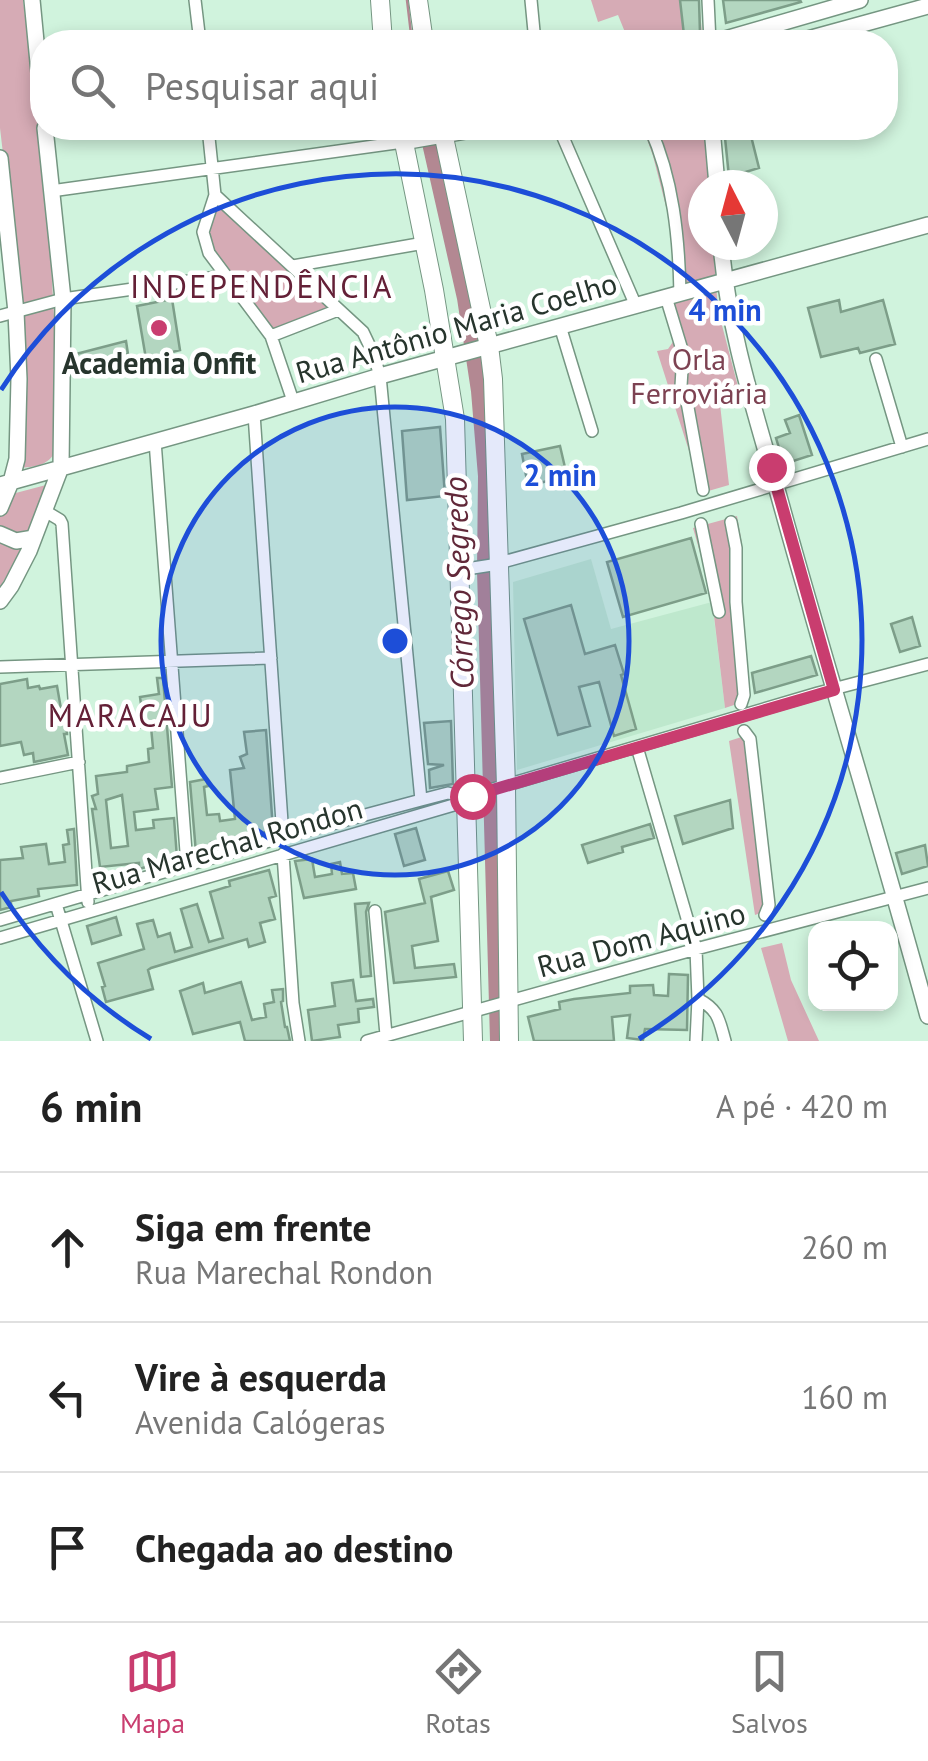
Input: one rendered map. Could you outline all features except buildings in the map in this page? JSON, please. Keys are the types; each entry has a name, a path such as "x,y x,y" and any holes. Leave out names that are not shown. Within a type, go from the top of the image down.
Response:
{"main road":[{"path":"32,0 35,30"},
{"path":"380,0 382,30"},
{"path":"418,0 422,30"},
{"path":"755,30 860,0"},
{"path":"841,30 928,6"},
{"path":"0,600 34,538 61,468 63,300 46,140"},
{"path":"407,140 424,243 451,357 464,569 474,1041"},
{"path":"439,140 496,411 505,1002 509,1041"},
{"path":"713,140 715,170"},
{"path":"0,158 18,424 17,459 0,508"},
{"name":"Rua Antônio Maria Coelho","path":"6,484 928,225"},
{"path":"722,260 735,344 928,1016"},
{"path":"0,534 16,541 34,538"}],"street":[{"path":"195,0 199,30"},
{"path":"531,0 534,30"},
{"path":"708,0 712,30"},
{"path":"209,140 214,196 203,232 209,253 271,336 293,401"},
{"path":"51,192 388,140"},
{"path":"564,140 636,306"},
{"path":"655,140 671,193 673,296 683,352 682,386 703,490"},
{"path":"214,196 363,332 373,353 380,376 420,800"},
{"path":"292,266 424,243"},
{"path":"8,314 63,300 224,276"},
{"path":"271,336 338,310"},
{"path":"560,326 592,431"},
{"path":"876,358 902,447"},
{"path":"254,414 283,837"},
{"path":"464,569 496,564 682,513 928,439"},
{"path":"155,442 186,865"},
{"path":"45,512 62,524 89,912"},
{"path":"732,522 744,695 741,704"},
{"path":"702,524 719,612"},
{"path":"0,667 271,658"},
{"name":"Rua Marechal Rondon","path":"0,938 457,804 469,796 637,746 928,664"},
{"path":"744,731 750,739 769,905 765,914"},
{"path":"637,746 696,949 696,1041"},
{"path":"0,778 79,762"},
{"name":"Rua Marechal Rondon","path":"0,920 420,800 448,793 469,796"},
{"path":"283,854 299,1041"},
{"name":"Rua Dom Aquino","path":"367,1041 928,888"},
{"path":"56,904 97,1041"},
{"path":"375,911 386,1036"},
{"path":"698,999 712,1006 718,1015 725,1041"}],"shaded area":[{"path":"591,559 611,629 712,602 725,708 517,770 513,582"}],"green space":[{"path":"0,0 23,0 30,56 30,140 40,140 47,193 57,370 56,450 45,462 19,468 20,300 0,128"},
{"path":"591,0 699,0 702,30 624,30 618,15 598,22"},
{"name":"Orla Ferroviária","path":"647,140 707,140 710,170 688,170 688,260 714,260 718,310 741,398 720,404 729,485 698,494 690,454 657,351 668,349 675,339 669,315 677,275 671,226"},
{"path":"215,195 338,310 271,336 224,276 203,232"},
{"path":"46,485 22,550 0,587 0,515 12,494"},
{"path":"737,516 742,544 741,610 749,700 725,708 711,591 693,528"},
{"path":"754,733 775,908 755,915 729,741"},
{"path":"782,943 791,980 819,1041 788,1041 761,948"}],"waterway":[{"name":"Córrego Segredo","path":"407,0 411,30"},
{"name":"Córrego Segredo","path":"430,140 466,298 480,391 487,476 499,1041"}],"place":[{"name":"Academia Onfit","path":"159,328"}],"district":[{"name":"INDEPENDÊNCIA","path":"262,286"},
{"name":"MARACAJU","path":"131,715"}],"route":[{"path":"472,796 834,690 771,467"}]}
